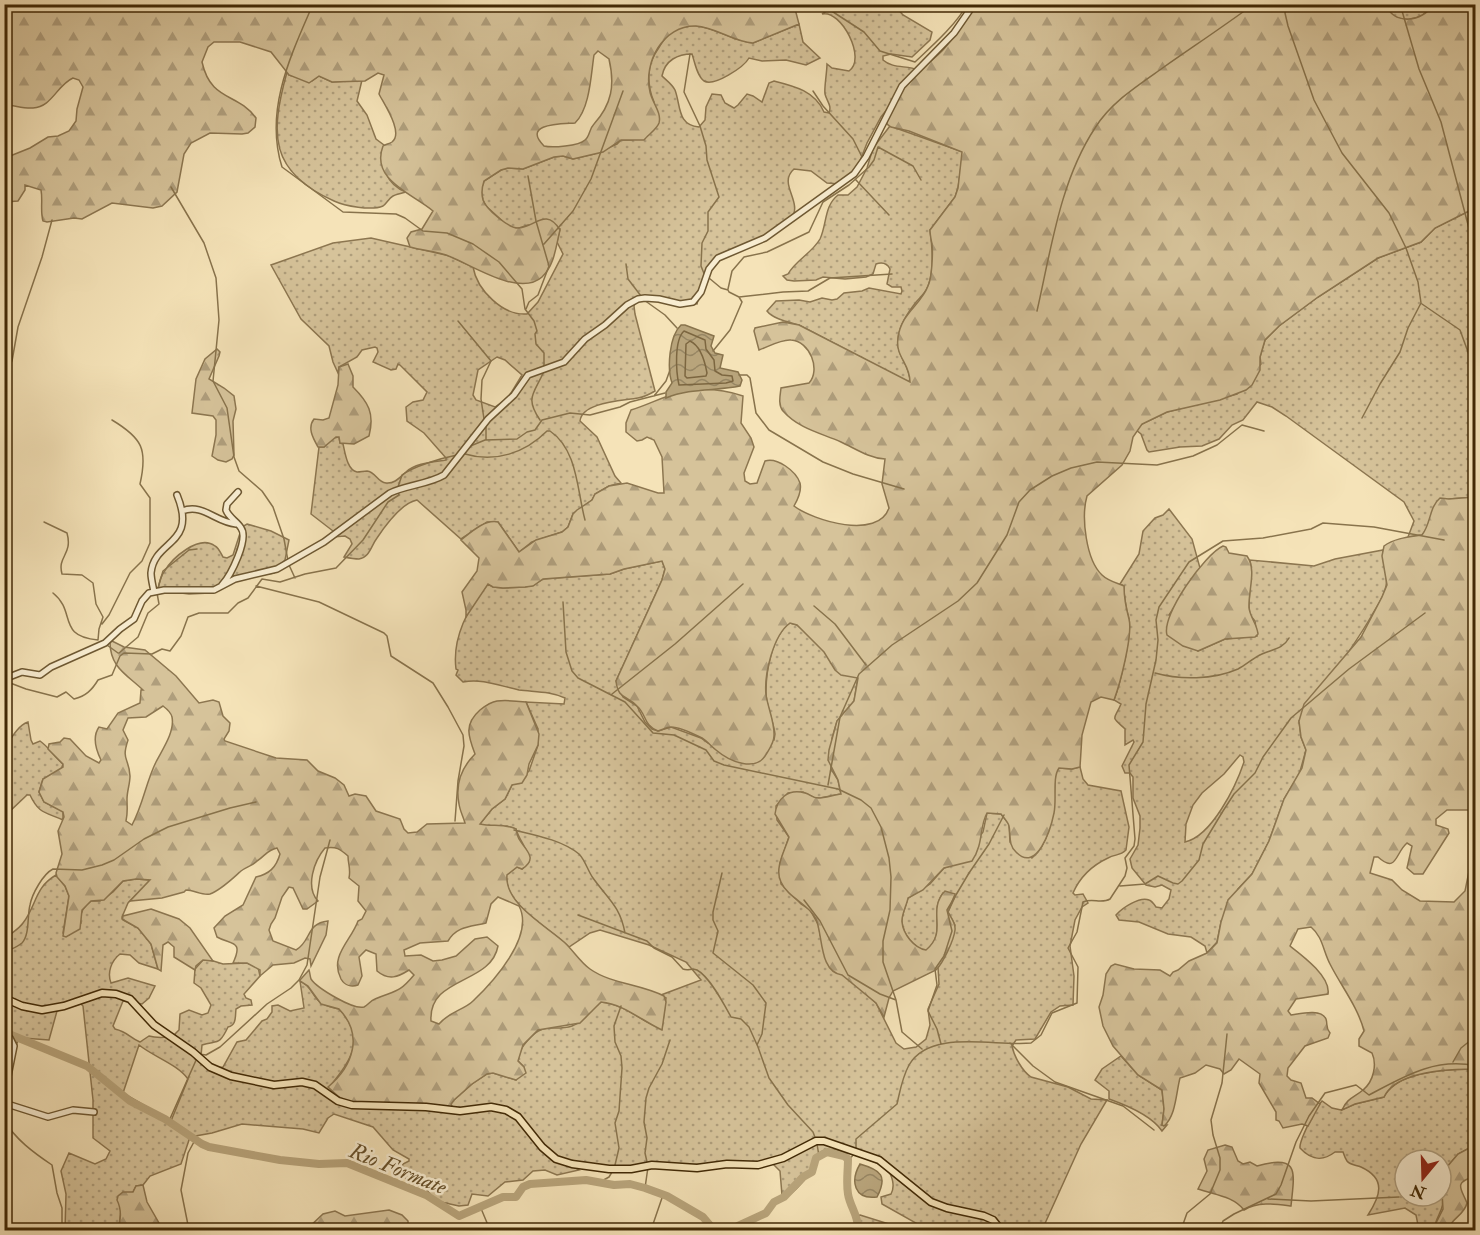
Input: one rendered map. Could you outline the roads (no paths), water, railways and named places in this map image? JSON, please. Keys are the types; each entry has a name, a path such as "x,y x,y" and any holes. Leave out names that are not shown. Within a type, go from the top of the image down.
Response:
{"main road":[{"path":"4,998 22,1006 42,1010 64,1006 102,993 116,994 130,999 154,1025 193,1052 210,1067 231,1076 274,1085 308,1083 326,1091 338,1101 352,1105 426,1107 460,1111 491,1107 506,1110 518,1117 542,1147 556,1159 572,1164 609,1169 652,1165 697,1168 727,1164 758,1165 783,1158 816,1141 824,1141 879,1160 931,1202 984,1216 993,1220 1001,1230"}],"street":[{"path":"4,679 22,672 40,675 51,667 105,643 120,628 134,619 142,601 149,593 199,592 219,588 235,579 270,572 324,542 390,493 402,487 444,476 488,419 514,395 528,375 564,362 585,339 633,301 645,298 680,304 693,302 701,292 709,269 718,258 730,251 757,242 774,232 854,174 866,157 902,86 954,33 974,4"},
{"path":"219,588 233,570 243,534 242,528 226,510 238,492"},
{"path":"154,592 153,567 181,531 183,523 177,495"},
{"path":"182,511 198,508 216,518 238,524"},
{"path":"4,1035 10,1038 14,1046 4,1096"},
{"path":"4,1103 48,1117 73,1110 94,1113"}],"water":[{"path":"681,325 714,336 711,346 715,353 723,355 720,368 738,372 742,380 740,386 694,391 666,398 666,392 672,383 669,361 672,344"},
{"path":"860,1164 881,1175 882,1184 877,1197 863,1196 856,1188 855,1177"}],"waterway":[{"path":"313,4 296,43 282,83 278,104 277,146 282,167 343,212 396,214 423,231 447,233 473,244 499,262 522,289 525,309 534,321 537,331 536,344 544,353 544,367"},
{"path":"830,10 864,32 880,51 915,62 951,27 967,4"},
{"path":"1037,311 1065,193 1073,170 1095,128 1109,110 1136,87 1254,4"},
{"path":"1286,4 1285,13 1288,26 1314,100 1342,153 1389,213 1406,248 1418,282 1421,303 1408,328 1400,352 1362,418"},
{"path":"1400,4 1419,69 1441,122 1476,255"},
{"path":"690,54 684,92 700,126 706,146 707,160 719,197 708,212 708,231 702,243 701,266 705,276"},
{"path":"544,244 573,211 591,179 623,91"},
{"path":"813,91 823,106 853,139 863,159"},
{"path":"728,289 732,271 744,257 767,252 809,232 823,202 849,185 869,167 878,147 913,166 921,180"},
{"path":"526,309 529,302 538,295 549,266 536,221 528,176"},
{"path":"856,180 889,215"},
{"path":"171,187 204,243 216,278 219,320 213,381 227,408 234,457 239,471 262,491 273,507 284,539 288,561"},
{"path":"4,378 12,361 18,327 52,220"},
{"path":"626,264 628,279 641,296"},
{"path":"709,278 721,288 739,297 808,291 830,278 892,274"},
{"path":"713,351 730,330 742,302 739,297"},
{"path":"644,300 665,315 677,328"},
{"path":"1422,304 1460,330 1476,374"},
{"path":"458,321 491,361 482,380 481,399 484,419"},
{"path":"654,396 666,381 670,370"},
{"path":"540,420 532,400 544,371"},
{"path":"739,375 747,375 750,378 756,413 769,430 823,462 853,474 904,489"},
{"path":"468,447 485,440 517,439 535,430 542,420 570,413 590,415 665,393"},
{"path":"102,624 109,615 130,573 142,561 150,543 150,498 140,484 143,453 136,439 112,420"},
{"path":"828,785 840,717 859,674 892,645 958,601 977,583 1007,535 1019,502 1030,490 1052,476 1071,468 1097,462 1157,465 1193,456 1217,445 1242,425 1264,431"},
{"path":"486,426 486,439"},
{"path":"465,454 487,457 509,454 529,445 550,431 559,439 571,460 585,520"},
{"path":"398,487 402,475 414,468 457,455"},
{"path":"5,681 57,697 66,692 74,699 82,696 91,690 98,680 112,675 120,656 124,653 152,654 162,649 170,651 181,636 188,617 199,613 228,613 238,603 248,598 262,579 280,582 336,568 363,540 388,502 399,495 398,492"},
{"path":"44,522 67,533 68,546 62,563 62,574 82,575 93,583 96,604 103,617 98,640"},
{"path":"856,1149 856,1139 897,1104 909,1065 919,1054 932,1047 948,1043 1031,1043 1041,1035 1052,1013 1077,1003 1078,967 1068,948 1077,932 1083,902 1110,899 1125,876 1127,868 1125,858 1134,846 1135,839 1129,765 1143,742 1146,704 1156,660 1158,640 1156,620 1159,607 1189,562 1223,541 1263,538 1311,529 1323,523 1374,527 1444,540"},
{"path":"158,588 163,571 189,550 197,549"},
{"path":"289,565 295,578"},
{"path":"612,694 675,644 743,584"},
{"path":"256,586 319,602 384,633 387,636 391,656 433,683 463,735 464,746 455,821"},
{"path":"53,593 60,600 77,634 98,640"},
{"path":"119,653 138,637 148,613 159,604 157,593"},
{"path":"563,602 566,652 572,671 578,678 625,702 653,733 674,735 706,750 714,761 724,765 838,789 861,800 871,808 881,827 891,877 890,910 883,941 883,962 896,1000 902,1032 922,1049"},
{"path":"814,606 835,624 866,665"},
{"path":"1120,886 1145,884 1158,876 1173,883 1178,884 1182,881 1199,860 1203,844 1234,794 1255,773 1263,757 1291,718 1349,669 1425,613"},
{"path":"4,630 7,645 4,659"},
{"path":"1155,673 1196,678 1228,673 1281,647 1289,638"},
{"path":"107,645 118,653"},
{"path":"4,665 10,674"},
{"path":"4,952 18,946 25,939 33,895 38,885 53,869 82,870 102,865 168,827 256,802"},
{"path":"941,1044 928,1011 937,985 935,969 944,956 952,931 947,910 989,844 1004,815"},
{"path":"514,830 556,842 579,854 593,878 617,909 625,933"},
{"path":"199,1054 206,1055 220,1047 267,1004 299,980 307,965 320,877 330,840"},
{"path":"722,873 713,912 713,920 718,931 713,953 753,985 766,1003 762,1034 757,1045"},
{"path":"804,900 820,921 848,975 880,994 896,1000"},
{"path":"578,915 647,941 654,948 672,957 683,969 695,969 702,973 731,1017 741,1019 749,1027 769,1078 788,1105 813,1132 816,1140"},
{"path":"615,1165 619,1148 615,1123 619,1111 622,1068 621,1056 615,1042 614,1026 621,1006"},
{"name":"Rio Formate","path":"4,1032 87,1066 130,1101 165,1119 209,1147 280,1160 319,1164 347,1163 426,1195 459,1216 503,1197 516,1197 523,1187 530,1184 586,1180 614,1185 630,1184 667,1196 703,1217 714,1230"},
{"path":"1181,1230 1187,1213 1210,1194 1220,1170 1220,1158 1211,1120 1222,1083 1227,1034"},
{"path":"1453,1062 1461,1048 1476,1036"},
{"path":"8,1087 18,1038"},
{"path":"647,1162 644,1122 646,1098 670,1040"},
{"path":"1010,1043 1033,1066 1055,1082 1123,1106 1154,1130"},
{"path":"169,1121 197,1058"},
{"path":"1219,1230 1223,1221 1234,1214 1276,1194 1296,1142 1309,1116 1325,1093 1356,1085 1369,1095 1433,1066 1447,1064 1476,1066"},
{"path":"8,1092 8,1102"},
{"path":"4,1120 19,1139 52,1165 62,1208 62,1230"},
{"path":"189,1230 181,1190 188,1153 195,1140"},
{"path":"817,1144 819,1156"},
{"name":"Rio Formate","path":"735,1230 738,1226 766,1213 774,1202 784,1197 803,1177 812,1172 816,1158 827,1152 848,1159 848,1194 858,1230"},
{"path":"848,1161 854,1154"},
{"path":"645,1188 648,1167"},
{"path":"600,1182 609,1177 612,1172"},
{"path":"651,1230 663,1195"},
{"path":"1268,1199 1311,1201 1393,1197"},
{"path":"480,1206 490,1230"}]}
